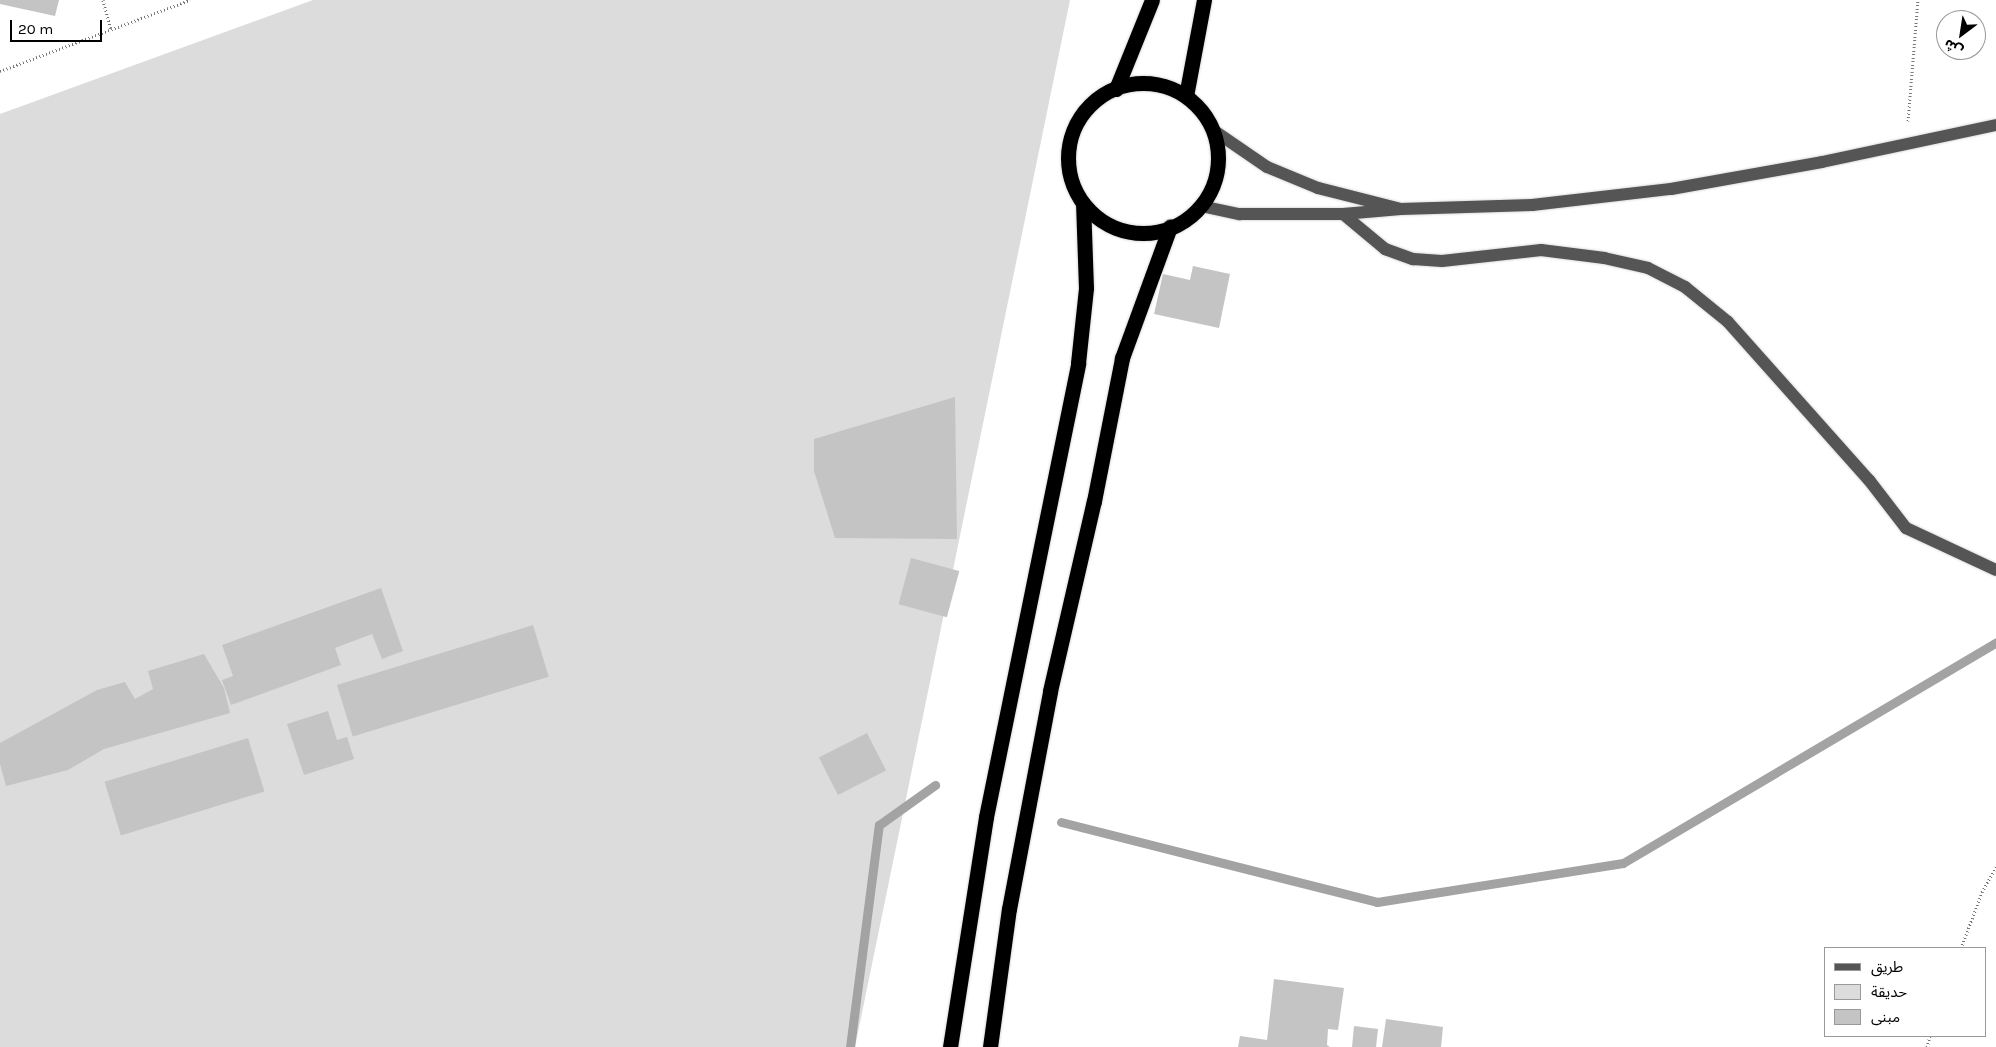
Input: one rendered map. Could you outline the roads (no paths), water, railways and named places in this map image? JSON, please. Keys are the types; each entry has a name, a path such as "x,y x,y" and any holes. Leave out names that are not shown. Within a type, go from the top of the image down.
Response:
{"highway":[{"path":"1116,89 1152,0"},
{"path":"1186,96 1204,0"},
{"path":"1129,84 1155,84 1186,96 1204,114 1213,130 1219,156 1215,182 1202,206 1181,223 1148,233 1130,232 1105,223 1083,204 1071,181 1067,155 1070,135 1083,112 1102,94 1129,84"},
{"path":"950,1047 986,817 1078,363 1086,288 1083,204"},
{"path":"990,1047 1009,909 1048,700 1094,501 1122,358 1170,226"}],"street":[{"path":"1202,206 1240,214 1343,214 1401,209 1532,205 1671,189 1996,125"},
{"path":"1213,130 1267,167 1318,188 1401,209"},
{"path":"1343,214 1385,249 1413,259 1442,261 1541,250 1604,258 1648,268 1686,287 1728,322 1869,480 1906,528 1996,570"}],"waterway":[{"path":"1061,822 1377,902 1623,863 1996,642"},
{"path":"850,1047 879,825 935,785"}]}
